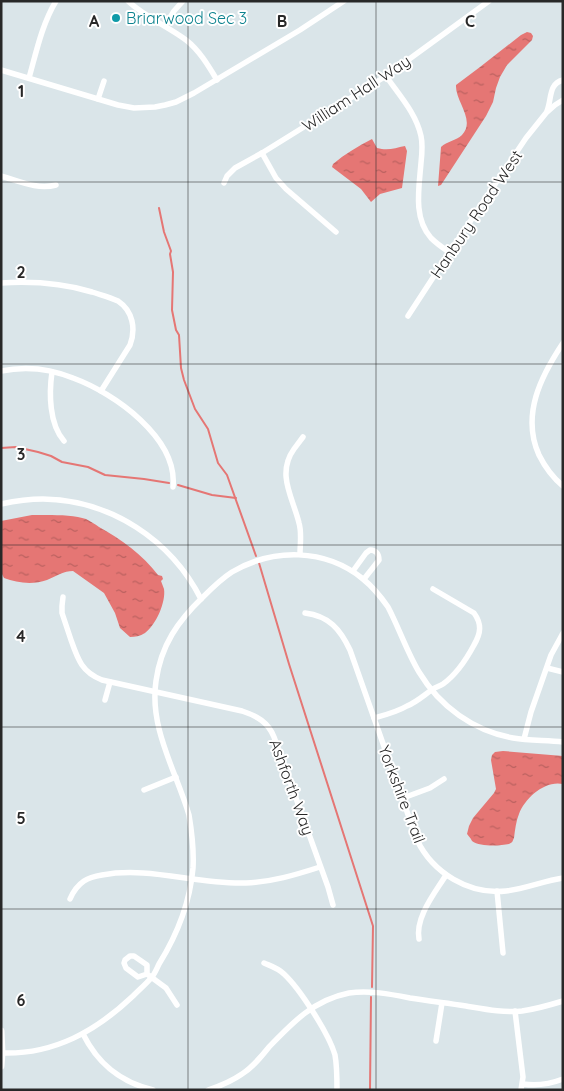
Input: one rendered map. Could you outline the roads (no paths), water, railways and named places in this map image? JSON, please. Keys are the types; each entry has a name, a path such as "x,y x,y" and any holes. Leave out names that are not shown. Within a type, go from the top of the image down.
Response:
{"street":[{"path":"29,78 48,15 56,1"},
{"path":"128,1 188,41 201,55 217,80"},
{"path":"165,26 183,1"},
{"path":"1,70 118,105 134,108 171,104 217,80 344,1"},
{"name":"William Hall Way","path":"224,183 227,176 235,168 386,76 489,1"},
{"path":"386,76 411,111 422,138 419,203 419,214 422,223 432,239 450,252"},
{"name":"Hanbury Road West","path":"546,113 550,104 553,86 563,80"},
{"path":"98,99 104,81"},
{"name":"Hanbury Road West","path":"408,316 514,156 546,113 563,100"},
{"path":"262,153 276,178 286,189 336,232"},
{"path":"1,176 37,186 44,187 56,184"},
{"path":"1,283 30,282 68,286 110,298 125,307 133,322 132,338 130,345 101,391"},
{"path":"563,342 542,378 535,398 532,417 532,430 537,450 547,469 563,486"},
{"path":"1,370 31,369 74,378 120,403 135,415 159,441 170,459 173,487"},
{"path":"52,372 50,402 55,427 59,436 64,441"},
{"path":"300,554 300,528 287,487 286,476 293,450 304,437"},
{"path":"1,504 31,500 63,500 96,507 118,516 142,530 167,551 184,571 201,599"},
{"path":"353,571 366,553 370,550 375,551 378,554 379,560 364,579"},
{"path":"2,1053 43,1049 68,1041 111,1016 149,975 174,936 184,910 191,879 192,831 189,815 158,726 155,692 160,663 168,642 182,618 220,581 245,565 268,557 300,554 340,564 353,571 375,590 388,607 418,671 432,690 453,711 476,726 502,735 563,742"},
{"path":"374,718 407,706 444,683 459,670 476,642 480,630 479,622 474,613 433,589"},
{"name":"Ashforth Way","path":"63,597 64,620 80,662 96,678 242,711 258,717 268,726 274,737 328,888 332,905"},
{"name":"Yorkshire Trail","path":"305,613 322,617 333,625 350,650 421,847 435,866 460,883 474,888 497,891 513,890 563,878"},
{"path":"524,739 531,712 553,650 563,633"},
{"path":"547,668 563,672"},
{"path":"105,700 110,682"},
{"path":"144,790 176,777"},
{"path":"403,798 430,788 444,779"},
{"path":"70,899 75,890 84,881 95,876 107,874 139,872 224,883 246,883 289,877 320,867"},
{"path":"419,939 418,928 424,912 446,875"},
{"path":"497,891 503,953"},
{"path":"264,963 283,972 311,1009 330,1042 337,1072 336,1090"},
{"path":"149,975 166,988 177,1005"},
{"path":"208,1090 243,1074 259,1060 294,1021 311,1009 328,1000 348,993 378,993 487,1009 515,1011 542,1008 563,1001"},
{"path":"436,1041 442,1003"},
{"path":"515,1011 524,1078 522,1087 563,1079"},
{"path":"1,1032 1,1066"},
{"path":"83,1034 99,1059 113,1072 131,1083 153,1090"}],"water":[{"path":"527,32 533,36 532,40 507,65 500,77 493,102 486,116 441,185 438,186 441,147 457,139 466,129 466,117 456,85"},
{"path":"372,139 377,148 388,149 405,146 407,151 402,188 380,194 371,202 361,189 332,167 333,164 357,147"},
{"path":"32,515 81,517 123,542 139,554 163,579 161,581 164,589 162,607 153,625 145,633 136,637 130,637 120,628 115,613 104,593 73,571 47,580 31,583 4,578 1,572 1,521"},
{"path":"495,752 563,756 563,784 549,785 536,791 531,796 518,817 514,838 511,843 495,846 476,843 467,834 469,826 496,789 491,760"}],"waterway":[{"path":"159,208 164,232 171,251 173,272 172,310 176,330 179,335 181,368 184,380 195,409 208,429 218,463 227,475 256,556"},
{"path":"1,448 16,447 38,452 62,462 88,467 105,475 169,483"},
{"path":"178,485 212,495 236,498"},
{"path":"259,563 289,664 373,926 372,987"},
{"path":"370,1090 371,997"}],"place":[{"name":"Briarwood Sec 3","path":"116,18"}]}
